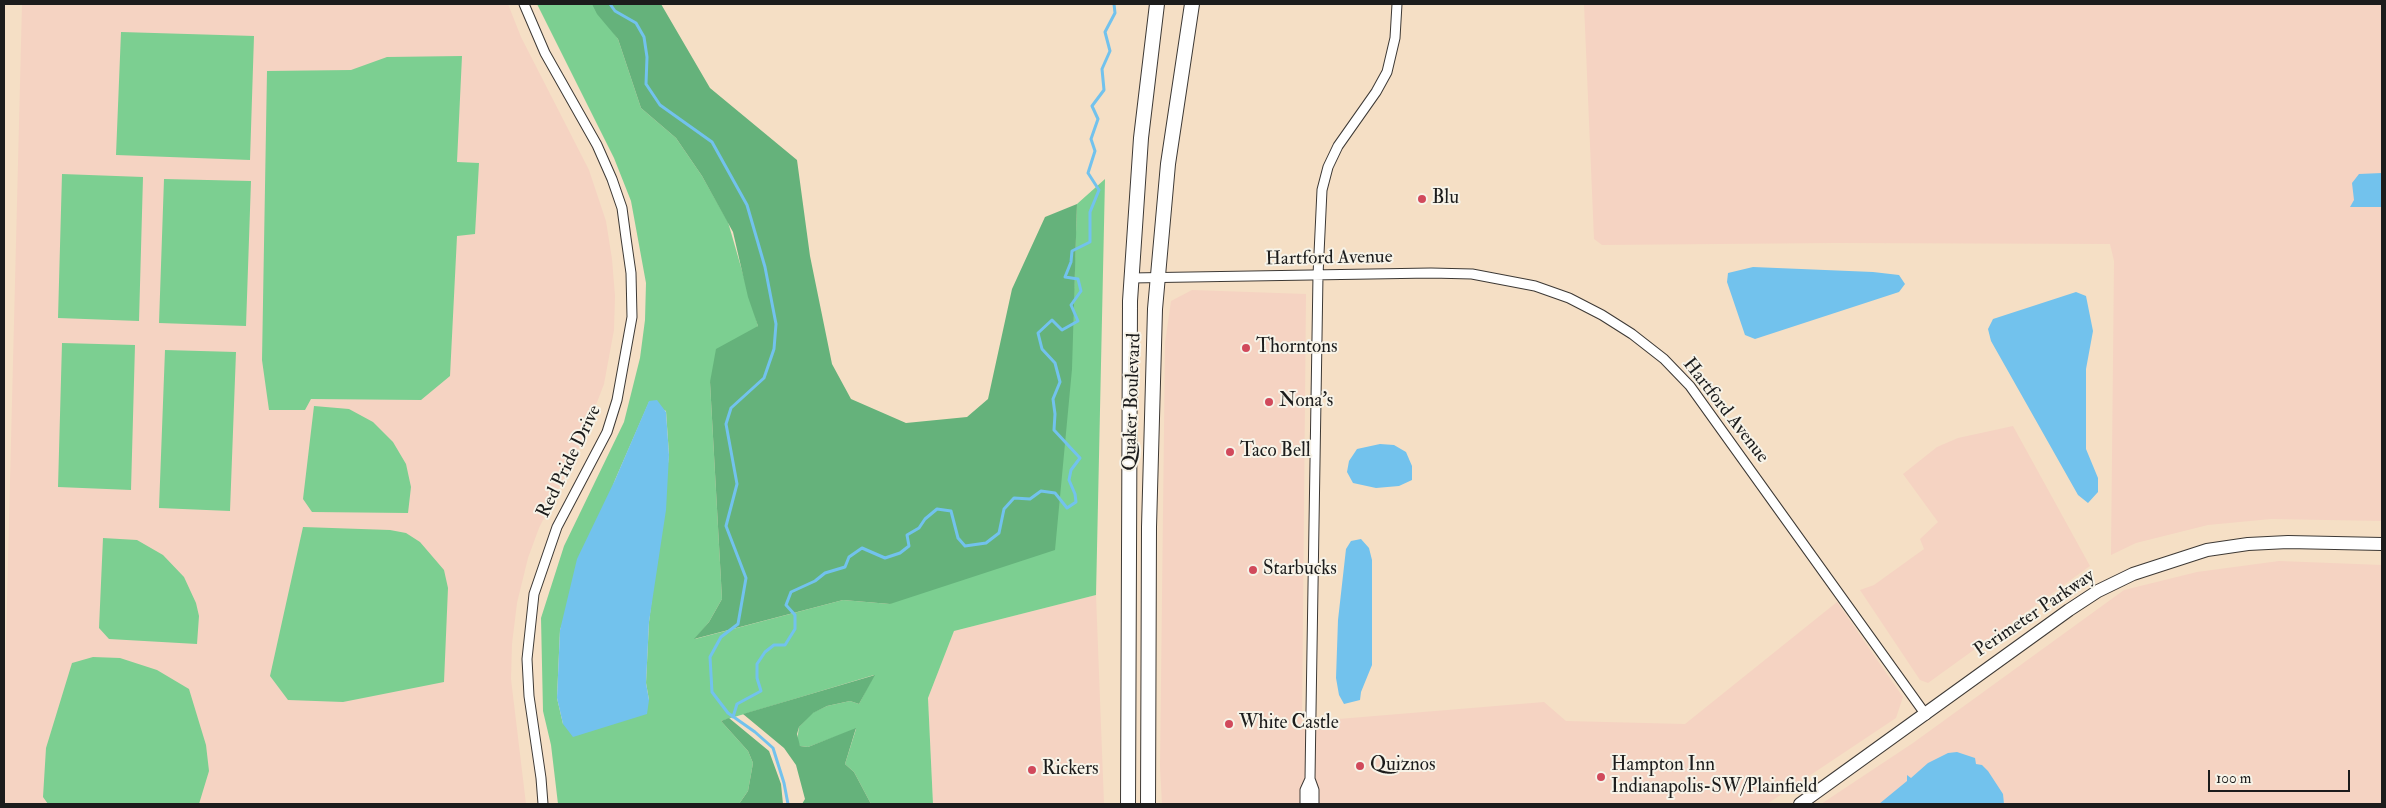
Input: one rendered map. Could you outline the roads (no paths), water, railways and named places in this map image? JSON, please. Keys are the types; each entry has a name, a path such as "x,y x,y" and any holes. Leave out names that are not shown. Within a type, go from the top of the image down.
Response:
{"main road":[{"name":"Quaker Boulevard","path":"1128,804 1131,278 1141,138 1157,4"},
{"name":"Quaker Boulevard","path":"1148,804 1151,412 1157,278 1168,164 1192,4"},
{"path":"1123,804 1128,775"}],"street":[{"name":"Red Pride Drive","path":"524,4 545,53 597,145 612,179 622,208 632,282 632,317 617,400 606,432 557,527 543,562 534,594 527,668 543,804"},
{"path":"1314,804 1314,790 1310,778 1318,275 1321,202 1325,177 1338,146 1376,92 1387,72 1396,38 1397,4"},
{"name":"Hartford Avenue","path":"1131,278 1456,274 1510,280 1569,298 1610,320 1632,334 1664,359 1690,386 1926,715"},
{"name":"Perimeter Parkway","path":"1800,804 2084,600 2133,574 2207,550 2248,544 2288,542 2382,544"},
{"path":"1305,804 1305,790 1310,778"}],"water":[{"path":"2382,173 2382,207 2350,207 2354,200 2352,183 2359,174"},
{"path":"1753,267 1873,272 1899,275 1905,284 1899,292 1755,339 1745,335 1727,282 1728,273"},
{"path":"2076,292 2086,296 2093,331 2086,369 2086,449 2098,478 2098,492 2088,503 2078,495 1991,341 1988,329 1993,319"},
{"path":"657,400 666,412 669,455 666,510 649,622 646,683 649,700 647,714 573,737 563,724 557,698 560,630 577,559 615,480 649,401"},
{"path":"1380,444 1394,445 1406,452 1412,466 1412,480 1399,486 1376,488 1353,483 1347,472 1349,461 1357,449"},
{"path":"1361,539 1369,548 1372,560 1372,665 1361,692 1360,700 1344,704 1339,695 1336,678 1338,620 1346,549 1351,541"},
{"path":"1957,752 1975,758 1976,764 1982,765 1988,771 2003,794 2004,804 1879,804 1907,781 1907,775 1911,778 1928,763 1948,753"}],"waterway":[{"path":"610,4 615,11 636,23 644,37 647,57 646,84 660,105 712,142 747,205 765,267 776,324 774,349 764,378 731,408 726,424 737,484 726,526 746,578 738,624 721,637 710,657 712,692 728,713 755,732 773,748 784,783 788,804"},
{"path":"733,717 737,704 761,691 757,678 757,664 765,652 774,645 785,645 795,629 795,615 786,605 791,592 815,581 825,573 845,567 849,557 862,548 885,558 900,553 909,546 907,535 919,528 925,519 937,509 951,511 958,538 965,546 986,543 999,533 1004,509 1014,498 1030,499 1041,491 1055,493 1067,508 1076,502 1069,480 1071,470 1080,458 1054,430 1055,414 1053,399 1060,382 1055,363 1042,349 1038,333 1052,320 1062,330 1078,321 1071,305 1081,291 1078,279 1065,277 1071,262 1072,251 1090,242 1090,212 1099,190 1088,173 1095,151 1091,139 1098,119 1092,106 1104,90 1102,69 1110,51 1105,32 1115,13 1114,4"}],"place":[{"name":"Blu","path":"1422,199"},
{"name":"Thorntons","path":"1246,348"},
{"name":"Nona's","path":"1269,402"},
{"name":"Taco Bell","path":"1230,452"},
{"name":"Starbucks","path":"1253,570"},
{"name":"White Castle","path":"1229,724"},
{"name":"Quiznos","path":"1360,766"},
{"name":"Rickers","path":"1032,770"},
{"name":"Hampton Inn Indianapolis-SW/Plainfield","path":"1601,777"}]}
